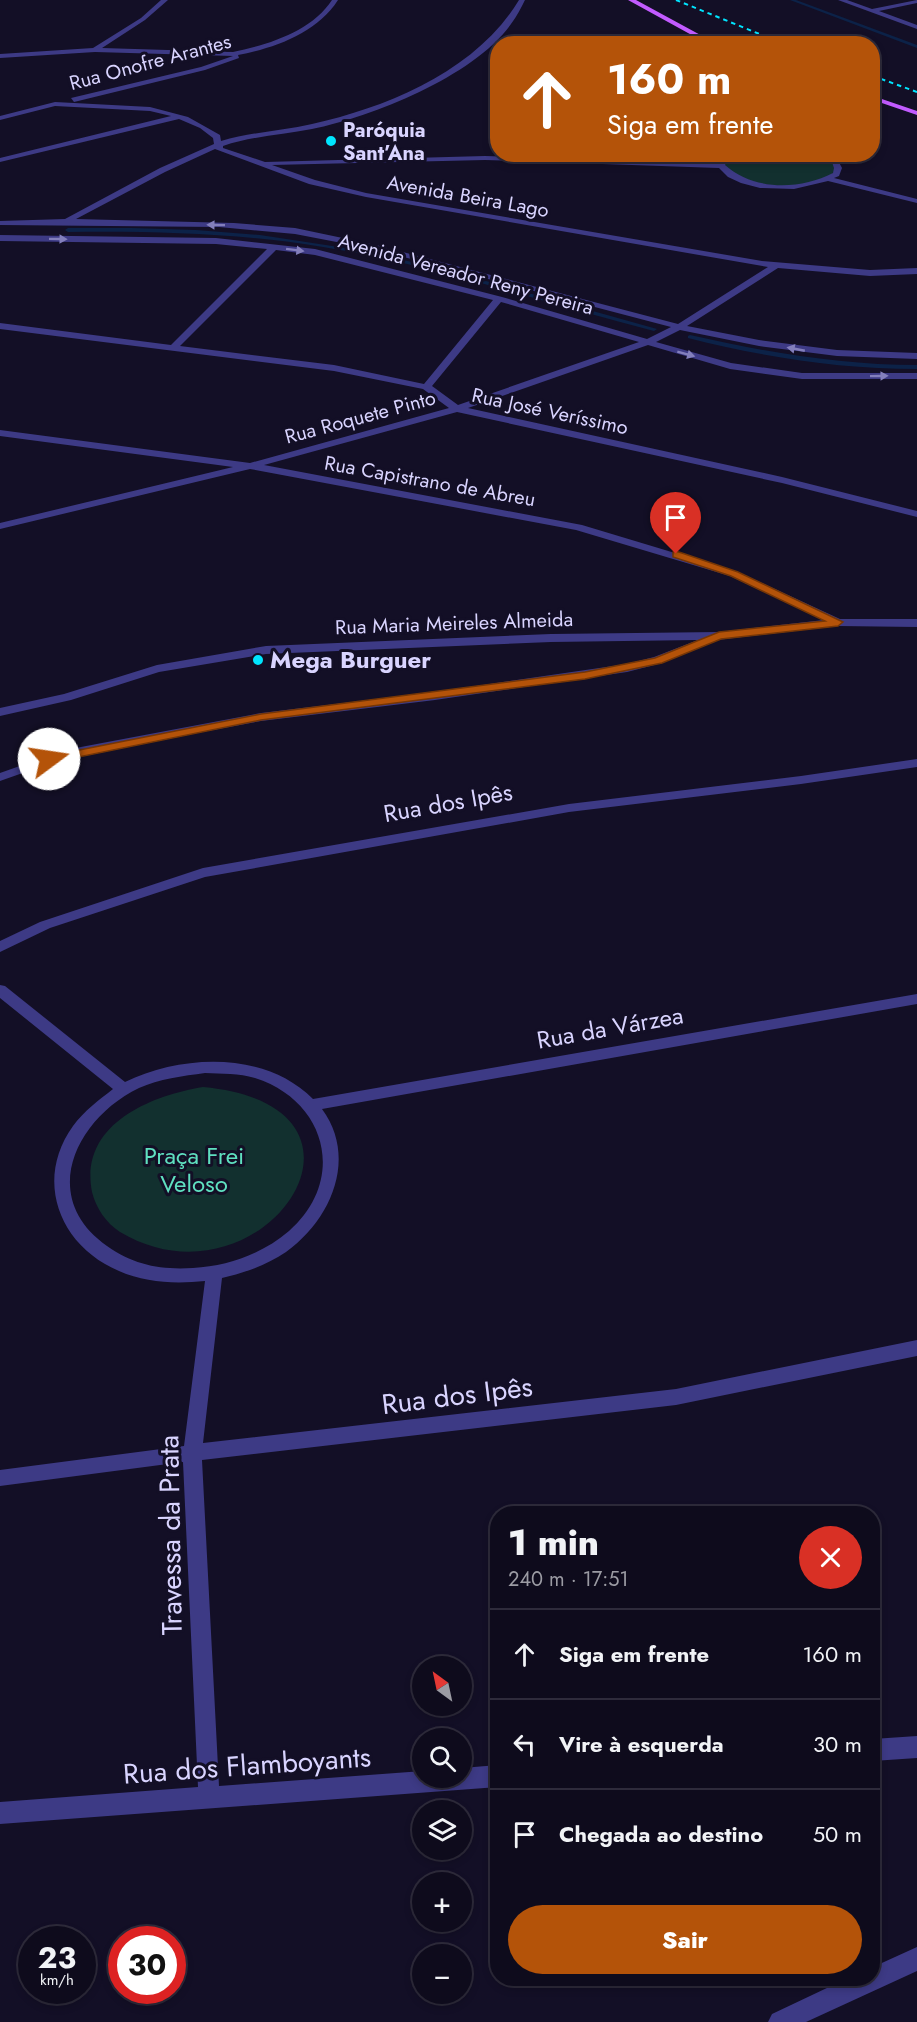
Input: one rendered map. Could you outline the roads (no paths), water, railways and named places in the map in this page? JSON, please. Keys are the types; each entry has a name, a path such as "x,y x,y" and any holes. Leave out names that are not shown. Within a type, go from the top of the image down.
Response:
{"main road":[{"path":"630,0 699,36"},
{"path":"880,100 917,113"}],"street":[{"path":"95,50 143,19 165,0"},
{"path":"0,56 95,50 224,54 254,51 313,22 335,0"},
{"path":"495,36 515,16 522,0"},
{"path":"841,0 917,27"},
{"path":"872,11 917,1"},
{"path":"0,248 19,238 66,221 218,145 254,135 294,130 345,118 426,85 460,67 490,41"},
{"name":"Rua Onofre Arantes","path":"55,104 203,69 254,51"},
{"name":"Avenida Beira Lago","path":"0,118 55,104 150,109 178,117 213,133 219,141 218,145 225,151 312,182 366,195 777,265 870,273 917,271"},
{"path":"0,160 178,117"},
{"path":"485,158 490,157"},
{"path":"259,163 490,158"},
{"path":"603,162 721,166 736,178 766,186 801,186 828,179 836,174 838,168 835,162"},
{"path":"721,166 722,162"},
{"path":"828,179 917,201"},
{"name":"Avenida Vereador Reny Pereira","path":"0,223 66,221 235,225 293,231 381,249 679,327 734,339 827,354 917,356"},
{"name":"Avenida Vereador Reny Pereira","path":"0,238 216,241 315,252 499,299 730,366 802,376 917,376"},
{"path":"173,348 274,247"},
{"name":"Rua Roquete Pinto","path":"0,526 250,466 457,409 646,343 679,327 777,265"},
{"path":"426,387 499,299"},
{"name":"Rua José Veríssimo","path":"0,326 334,368 426,387 457,409 782,480 917,514"},
{"name":"Rua Capistrano de Abreu","path":"0,434 250,466 512,513 628,540 734,574 838,622"},
{"name":"Rua Maria Meireles Almeida","path":"0,712 67,697 157,669 266,650 551,638 719,636 838,622 917,623"},
{"path":"0,777 65,754 261,717 435,696 616,670 658,660 719,636"},
{"name":"Rua dos Ipês","path":"0,947 45,926 203,873 568,808 801,780 917,763"},
{"path":"0,990 124,1089"},
{"name":"Rua da Várzea","path":"311,1104 917,999"},
{"path":"194,1069 246,1070 283,1083 311,1104 329,1133 334,1166 323,1201 298,1234 260,1259 214,1274 165,1276 120,1265 85,1242 65,1212 60,1177 69,1143 92,1113 124,1089 163,1074 194,1069"},
{"name":"Travessa da Prata","path":"209,1796 192,1453 214,1274"},
{"name":"Rua dos Ipês","path":"0,1478 192,1453 676,1397 917,1348"},
{"path":"880,1750 917,1747"},
{"name":"Rua dos Flamboyants","path":"0,1813 490,1777"},
{"path":"880,1976 917,1959"},
{"path":"780,2022 858,1986"}],"waterway":[{"path":"792,0 917,47"},
{"path":"68,230 196,232 323,245 448,272 654,329"},
{"path":"690,337 803,360 859,366 917,367"}],"railway":[{"path":"676,0 764,36"},
{"path":"880,79 917,92"}],"place":[{"name":"Paróquia Sant’Ana","path":"331,141"},
{"name":"Mega Burguer","path":"258,660"}],"park label":[{"name":"Praça Frei Veloso","path":"194,1170"}]}
